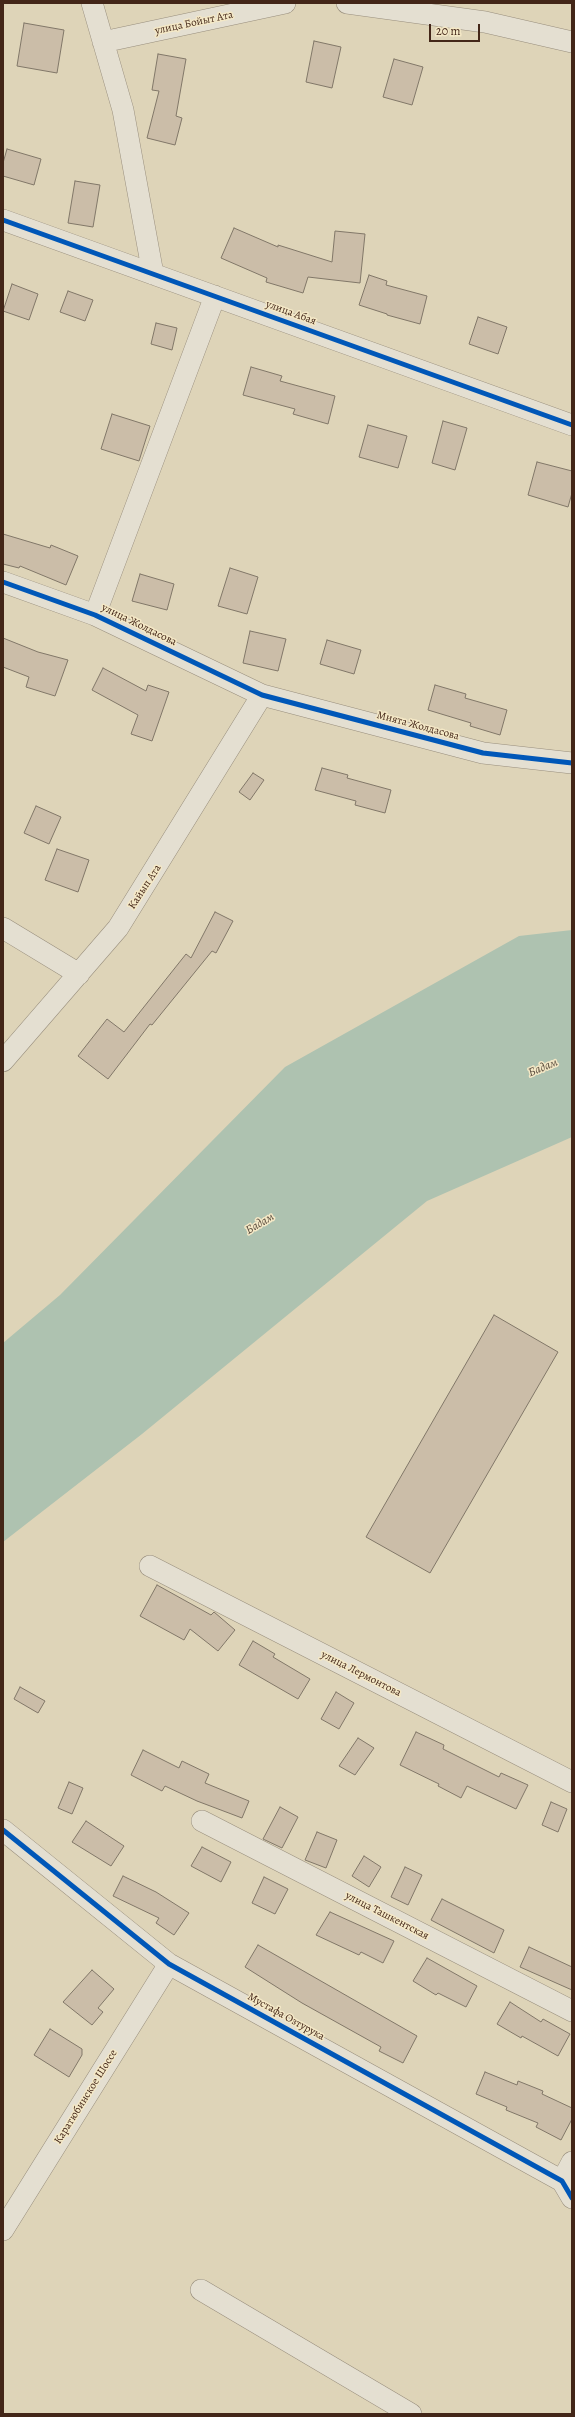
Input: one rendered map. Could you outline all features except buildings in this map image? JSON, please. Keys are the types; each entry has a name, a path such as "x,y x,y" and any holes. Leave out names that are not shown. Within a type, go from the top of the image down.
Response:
{"street":[{"path":"92,3 124,110 153,274"},
{"name":"улица Бойыт Ата","path":"104,42 285,3"},
{"path":"347,3 485,22 572,42"},
{"name":"улица Абая","path":"3,220 572,425"},
{"path":"95,614 215,296"},
{"name":"улица Жолдасова","path":"3,582 95,614 262,695"},
{"name":"Мията Жолдасова","path":"262,695 483,753 572,763"},
{"name":"Кайып Ата","path":"3,1061 118,928 262,695"},
{"path":"3,928 79,974"},
{"name":"улица Лермонтова","path":"150,1566 572,1782"},
{"name":"улица Ташкентская","path":"202,1821 572,2011"},
{"name":"Мустафа Озтурука","path":"3,1830 169,1964 567,2189"},
{"name":"Каратюбинское Шоссе","path":"3,2230 169,1964"},
{"path":"567,2189 572,2162"},
{"path":"201,2290 411,2414"}],"water":[{"name":"Бадам","path":"572,930 572,1137 427,1201 142,1434 3,1542 3,1343 60,1295 285,1067 519,936"}],"cycle path":[{"path":"3,220 572,425"},
{"path":"3,582 95,615 262,695 483,753 572,763"},
{"path":"3,1830 169,1964 562,2181 572,2198"}]}
